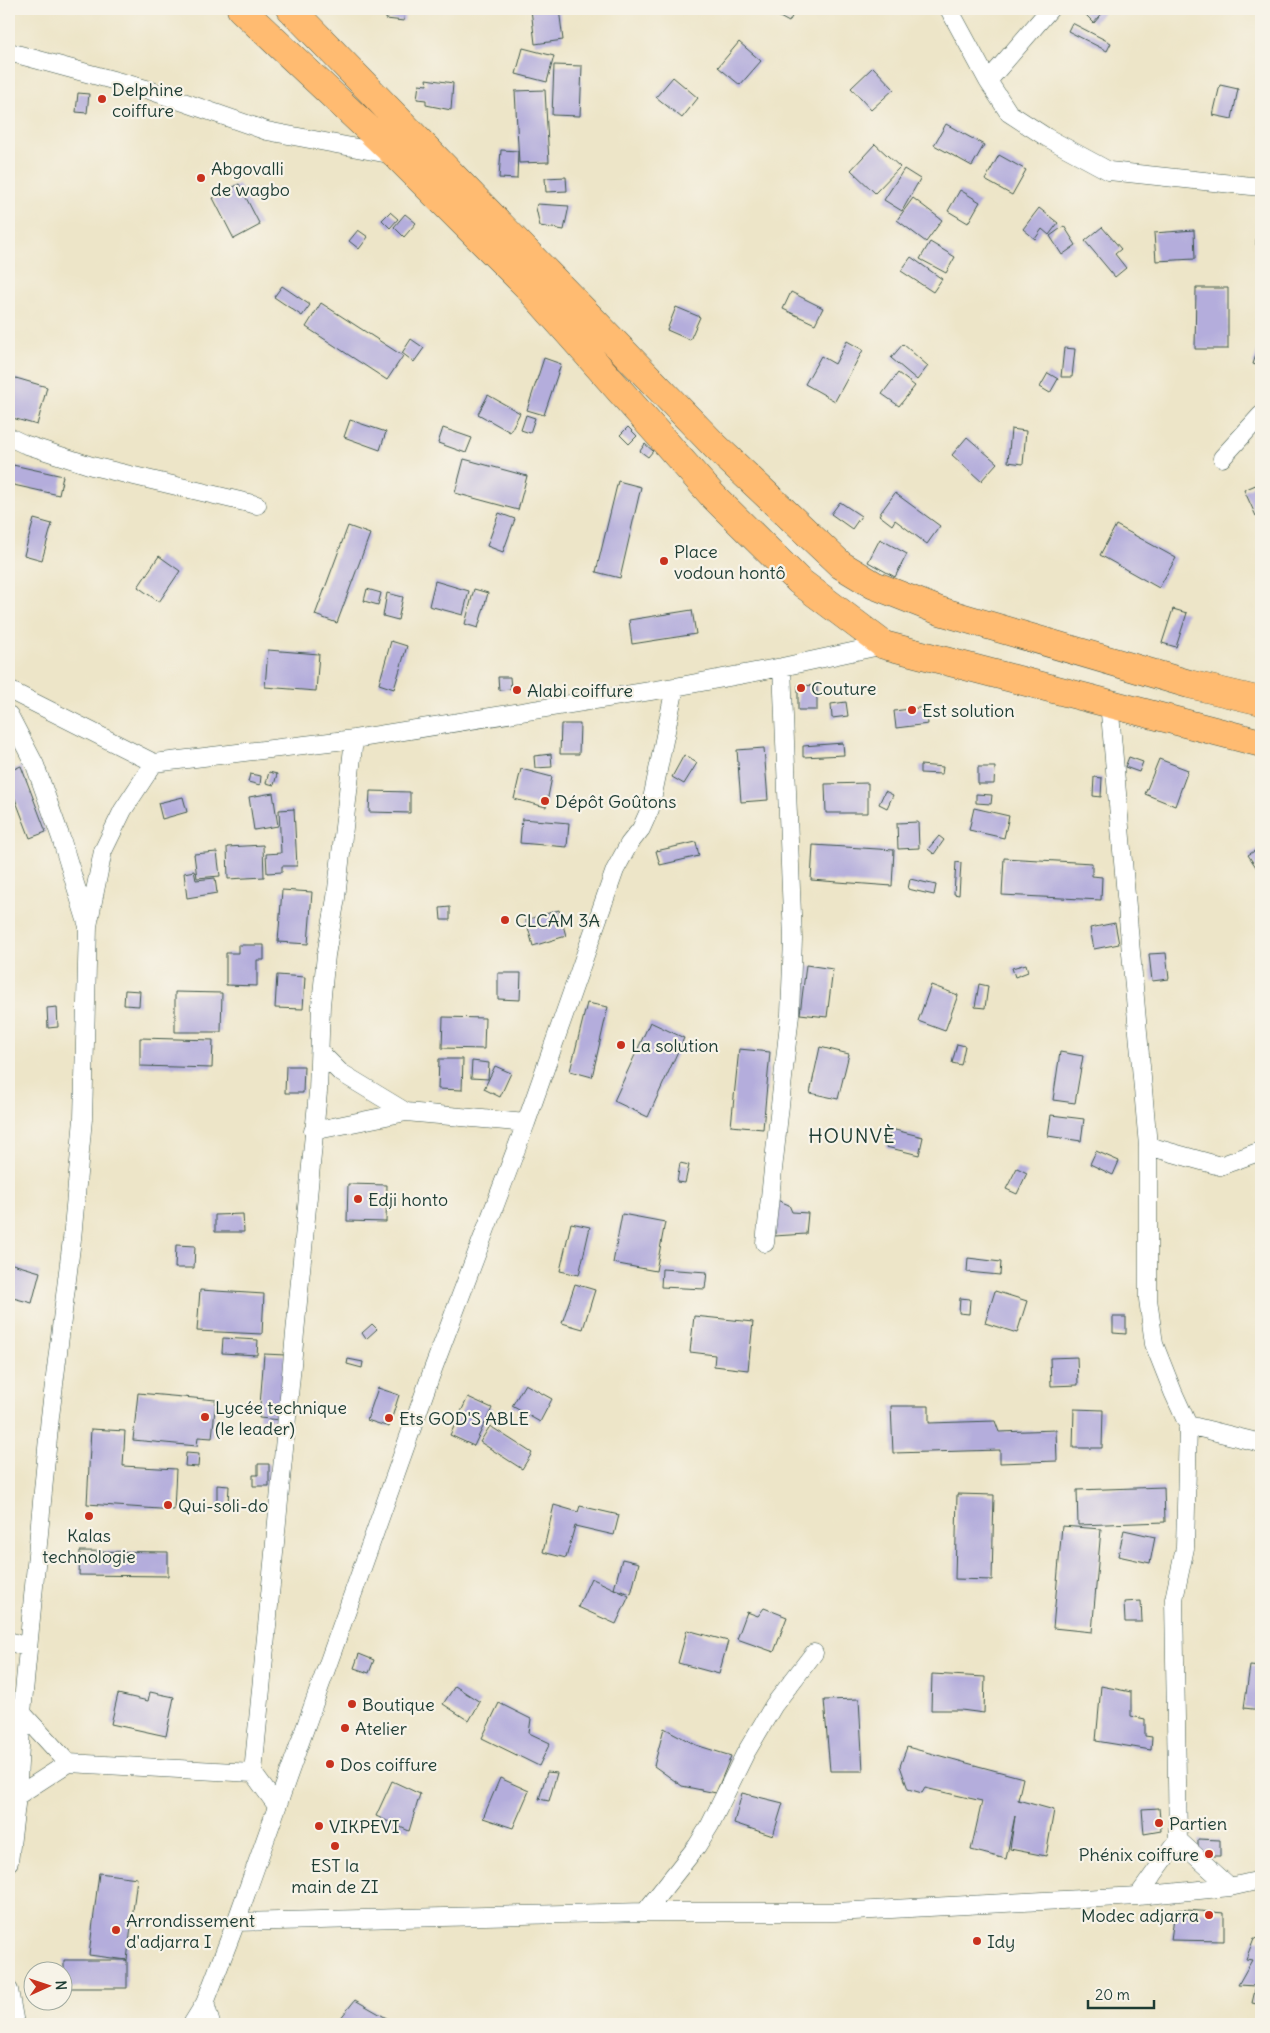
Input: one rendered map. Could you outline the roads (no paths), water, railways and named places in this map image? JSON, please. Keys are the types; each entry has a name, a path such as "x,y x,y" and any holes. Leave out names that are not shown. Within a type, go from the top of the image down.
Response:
{"main road":[{"path":"241,9 396,155 528,286 733,515 799,581 884,645 1261,743"},
{"path":"291,9 709,440 841,565 874,586 940,611 1188,684 1261,700"}],"street":[{"path":"949,9 988,80 1009,113 1046,137 1109,171 1261,187"},
{"path":"988,80 1050,9"},
{"path":"9,52 146,89 267,132 396,155"},
{"path":"1222,458 1261,415"},
{"path":"9,437 24,444 92,466 257,505"},
{"path":"9,690 154,763 354,739 675,687 884,645"},
{"path":"765,1244 790,1014 793,939 782,667"},
{"path":"192,2024 205,2003 236,1922 433,1369 526,1123 615,870 629,844 641,829 650,809 675,687"},
{"path":"1109,702 1148,1146 1148,1299 1154,1344 1188,1425 1185,1548 1174,1599 1178,1840 1138,1896"},
{"path":"9,714 35,765 61,838 88,926"},
{"path":"277,1806 253,1773 318,1092 321,1004 326,955 336,898 354,739"},
{"path":"9,1861 17,1796 22,1713 50,1416 72,1239 83,1119 88,926 104,851 122,810 154,763"},
{"path":"320,1052 340,1072 406,1112"},
{"path":"313,1131 406,1112 526,1123"},
{"path":"1148,1146 1220,1166 1261,1151"},
{"path":"1188,1425 1261,1443"},
{"path":"9,1641 28,1648"},
{"path":"645,1912 697,1846 710,1825 745,1754 769,1714 814,1653"},
{"path":"22,1713 68,1763"},
{"path":"17,1796 68,1763 253,1773"},
{"path":"1178,1840 1230,1887"},
{"path":"236,1922 645,1912 835,1912 1138,1896 1230,1887 1261,1880"},
{"path":"9,1990 15,2024"},
{"path":"205,2003 211,2024"}],"place":[{"name":"Delphine coiffure","path":"102,99"},
{"name":"Abgovalli de wagbo","path":"201,178"},
{"name":"Place vodoun hontô","path":"664,561"},
{"name":"Couture","path":"801,688"},
{"name":"Alabi coiffure","path":"517,690"},
{"name":"Est solution","path":"912,710"},
{"name":"Dépôt Goûtons","path":"545,801"},
{"name":"CLCAM 3A","path":"505,920"},
{"name":"La solution","path":"621,1045"},
{"name":"Edji honto","path":"358,1199"},
{"name":"Lycée technique (le leader)","path":"205,1417"},
{"name":"Ets GOD'S ABLE","path":"389,1418"},
{"name":"Qui-soli-do","path":"168,1505"},
{"name":"Kalas technologie","path":"89,1516"},
{"name":"Boutique","path":"352,1704"},
{"name":"Atelier","path":"345,1728"},
{"name":"Dos coiffure","path":"330,1764"},
{"name":"Partien","path":"1159,1823"},
{"name":"VIKPEVI","path":"319,1826"},
{"name":"EST la main de ZI","path":"335,1846"},
{"name":"Phénix coiffure","path":"1209,1854"},
{"name":"Modec adjarra","path":"1209,1915"},
{"name":"Arrondissement d'adjarra I","path":"116,1930"},
{"name":"Idy","path":"977,1941"}],"district":[{"name":"HOUNVÈ","path":"852,1135"}]}
